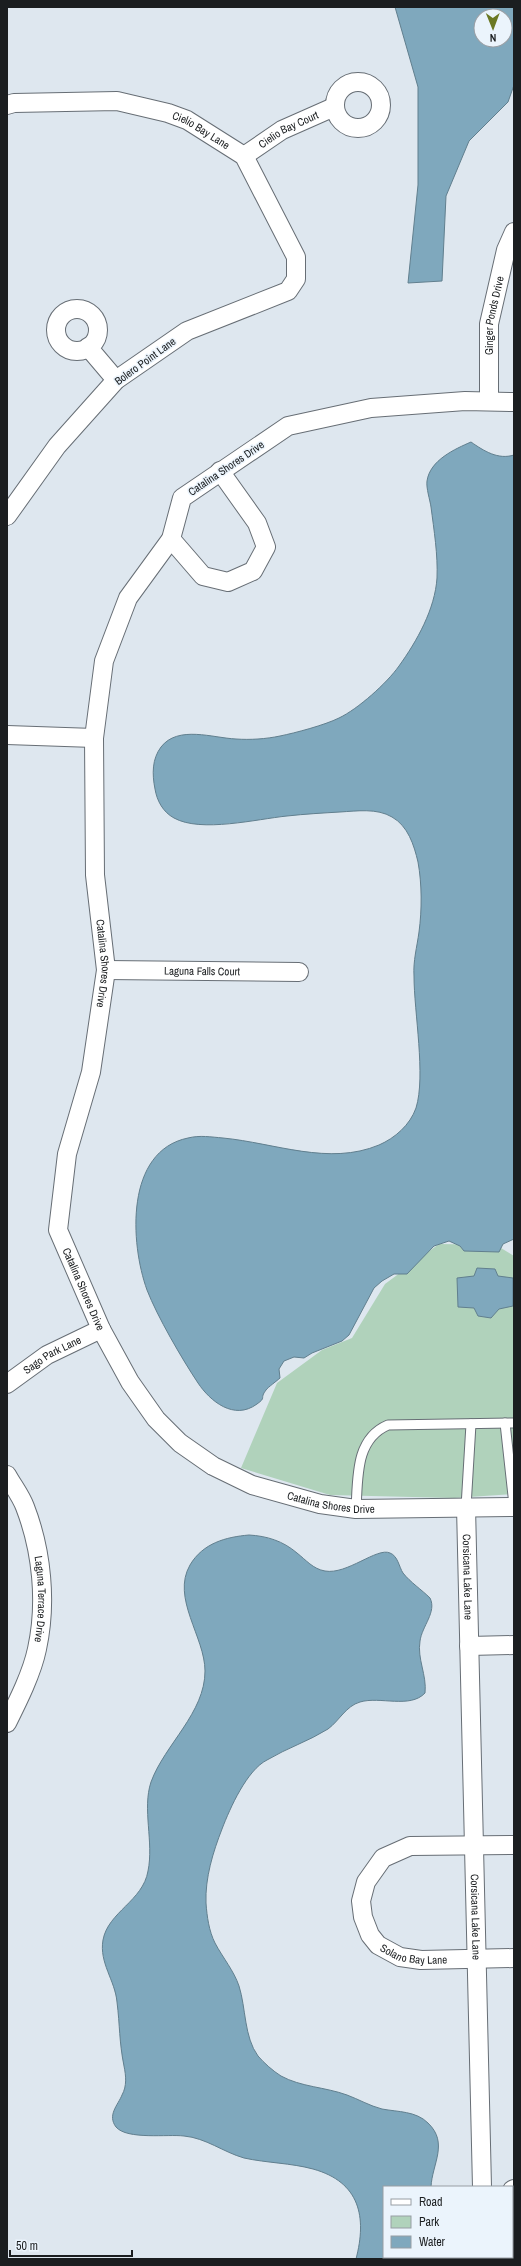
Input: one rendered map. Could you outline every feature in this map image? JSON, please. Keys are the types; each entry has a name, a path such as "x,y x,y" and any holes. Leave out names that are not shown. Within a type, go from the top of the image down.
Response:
{"street":[{"name":"Cielio Bay Lane","path":"7,105 76,100 117,101 168,113 187,120 244,156"},
{"name":"Cielio Bay Court","path":"244,156 282,130 334,107"},
{"name":"Bolero Point Lane","path":"7,516 57,446 116,380 187,331 288,291 296,279 296,257 244,156"},
{"name":"Ginger Ponds Drive","path":"489,401 489,324 506,250 514,232"},
{"path":"88,347 116,380"},
{"name":"Catalina Shores Drive","path":"514,402 466,401 371,408 288,426 182,498 171,539 128,598 104,661 94,738 96,875 106,970 91,1072 67,1154 58,1230 101,1329 130,1382 156,1419 180,1443 213,1466 252,1485 320,1504 356,1509 514,1506"},
{"path":"171,539 203,576 228,582 253,571 266,547 257,523 220,471"},
{"path":"7,735 94,738"},
{"name":"Laguna Falls Court","path":"106,970 299,972"},
{"name":"Sago Park Lane","path":"7,1384 47,1355 101,1329"},
{"name":"Laguna Terrace Drive","path":"7,1475 25,1507 40,1558 42,1605 37,1650 17,1702 7,1723"},
{"name":"Corsicana Lake Lane","path":"466,1508 482,2186"},
{"path":"469,1646 514,1645"},
{"name":"Solano Bay Lane","path":"514,1845 410,1846 383,1858 366,1882 361,1901 363,1916 370,1935 378,1945 400,1957 421,1960 514,1958"}],"lane":[{"path":"356,1509 362,1455 376,1430 388,1425 509,1423 514,1506"},
{"path":"466,1508 471,1424"}],"green space":[{"path":"439,1244 496,1245 514,1256 514,1494 454,1498 330,1495 241,1468 277,1383 322,1350 352,1338 385,1284"}],"water":[{"path":"395,7 514,7 514,85 508,102 469,141 446,196 442,281 408,283 418,185 418,87"},
{"path":"471,442 491,454 502,456 514,455 514,1239 503,1244 499,1252 464,1251 460,1246 449,1241 434,1246 407,1274 394,1274 374,1288 349,1335 342,1341 312,1353 304,1358 294,1357 284,1361 279,1369 280,1378 267,1389 260,1402 248,1409 231,1410 216,1402 198,1383 170,1337 147,1290 141,1271 137,1248 136,1225 138,1201 143,1179 153,1161 167,1146 192,1137 201,1136 223,1138 302,1151 341,1153 360,1151 379,1145 391,1139 406,1125 416,1108 420,1079 419,1044 414,991 415,959 421,915 419,870 410,836 398,821 380,812 360,811 307,814 214,825 185,822 174,818 170,816 161,806 157,798 153,778 154,762 161,747 168,740 177,736 196,734 236,739 264,739 294,733 326,723 347,714 372,695 394,673 412,646 424,624 436,590 436,542 427,487 429,474 438,461 444,456"},
{"path":"477,1268 495,1269 498,1276 513,1278 513,1306 499,1309 491,1318 478,1316 474,1308 458,1307 457,1278 474,1276"},
{"path":"249,1535 268,1538 280,1542 292,1549 313,1566 325,1571 343,1569 377,1554 384,1552 390,1553 397,1559 403,1573 430,1598 432,1603 432,1609 421,1635 419,1648 425,1680 425,1693 419,1698 411,1700 376,1700 355,1704 328,1729 260,1765 240,1790 225,1820 210,1865 206,1894 207,1913 211,1934 237,1980 250,2040 260,2059 275,2072 289,2080 339,2092 382,2109 418,2116 428,2123 434,2131 437,2138 438,2154 431,2186 383,2186 383,2258 426,2258 425,2259 356,2259 361,2229 360,2215 350,2192 341,2183 329,2175 305,2167 244,2158 192,2137 129,2134 121,2131 114,2123 114,2110 124,2092 126,2077 121,2049 116,1994 103,1956 103,1940 106,1930 111,1922 133,1899 145,1881 148,1871 150,1849 148,1803 151,1782 157,1768 192,1715 199,1701 203,1686 205,1671 204,1658 186,1604 184,1591 185,1578 190,1565 201,1551 216,1542 232,1537"}]}
